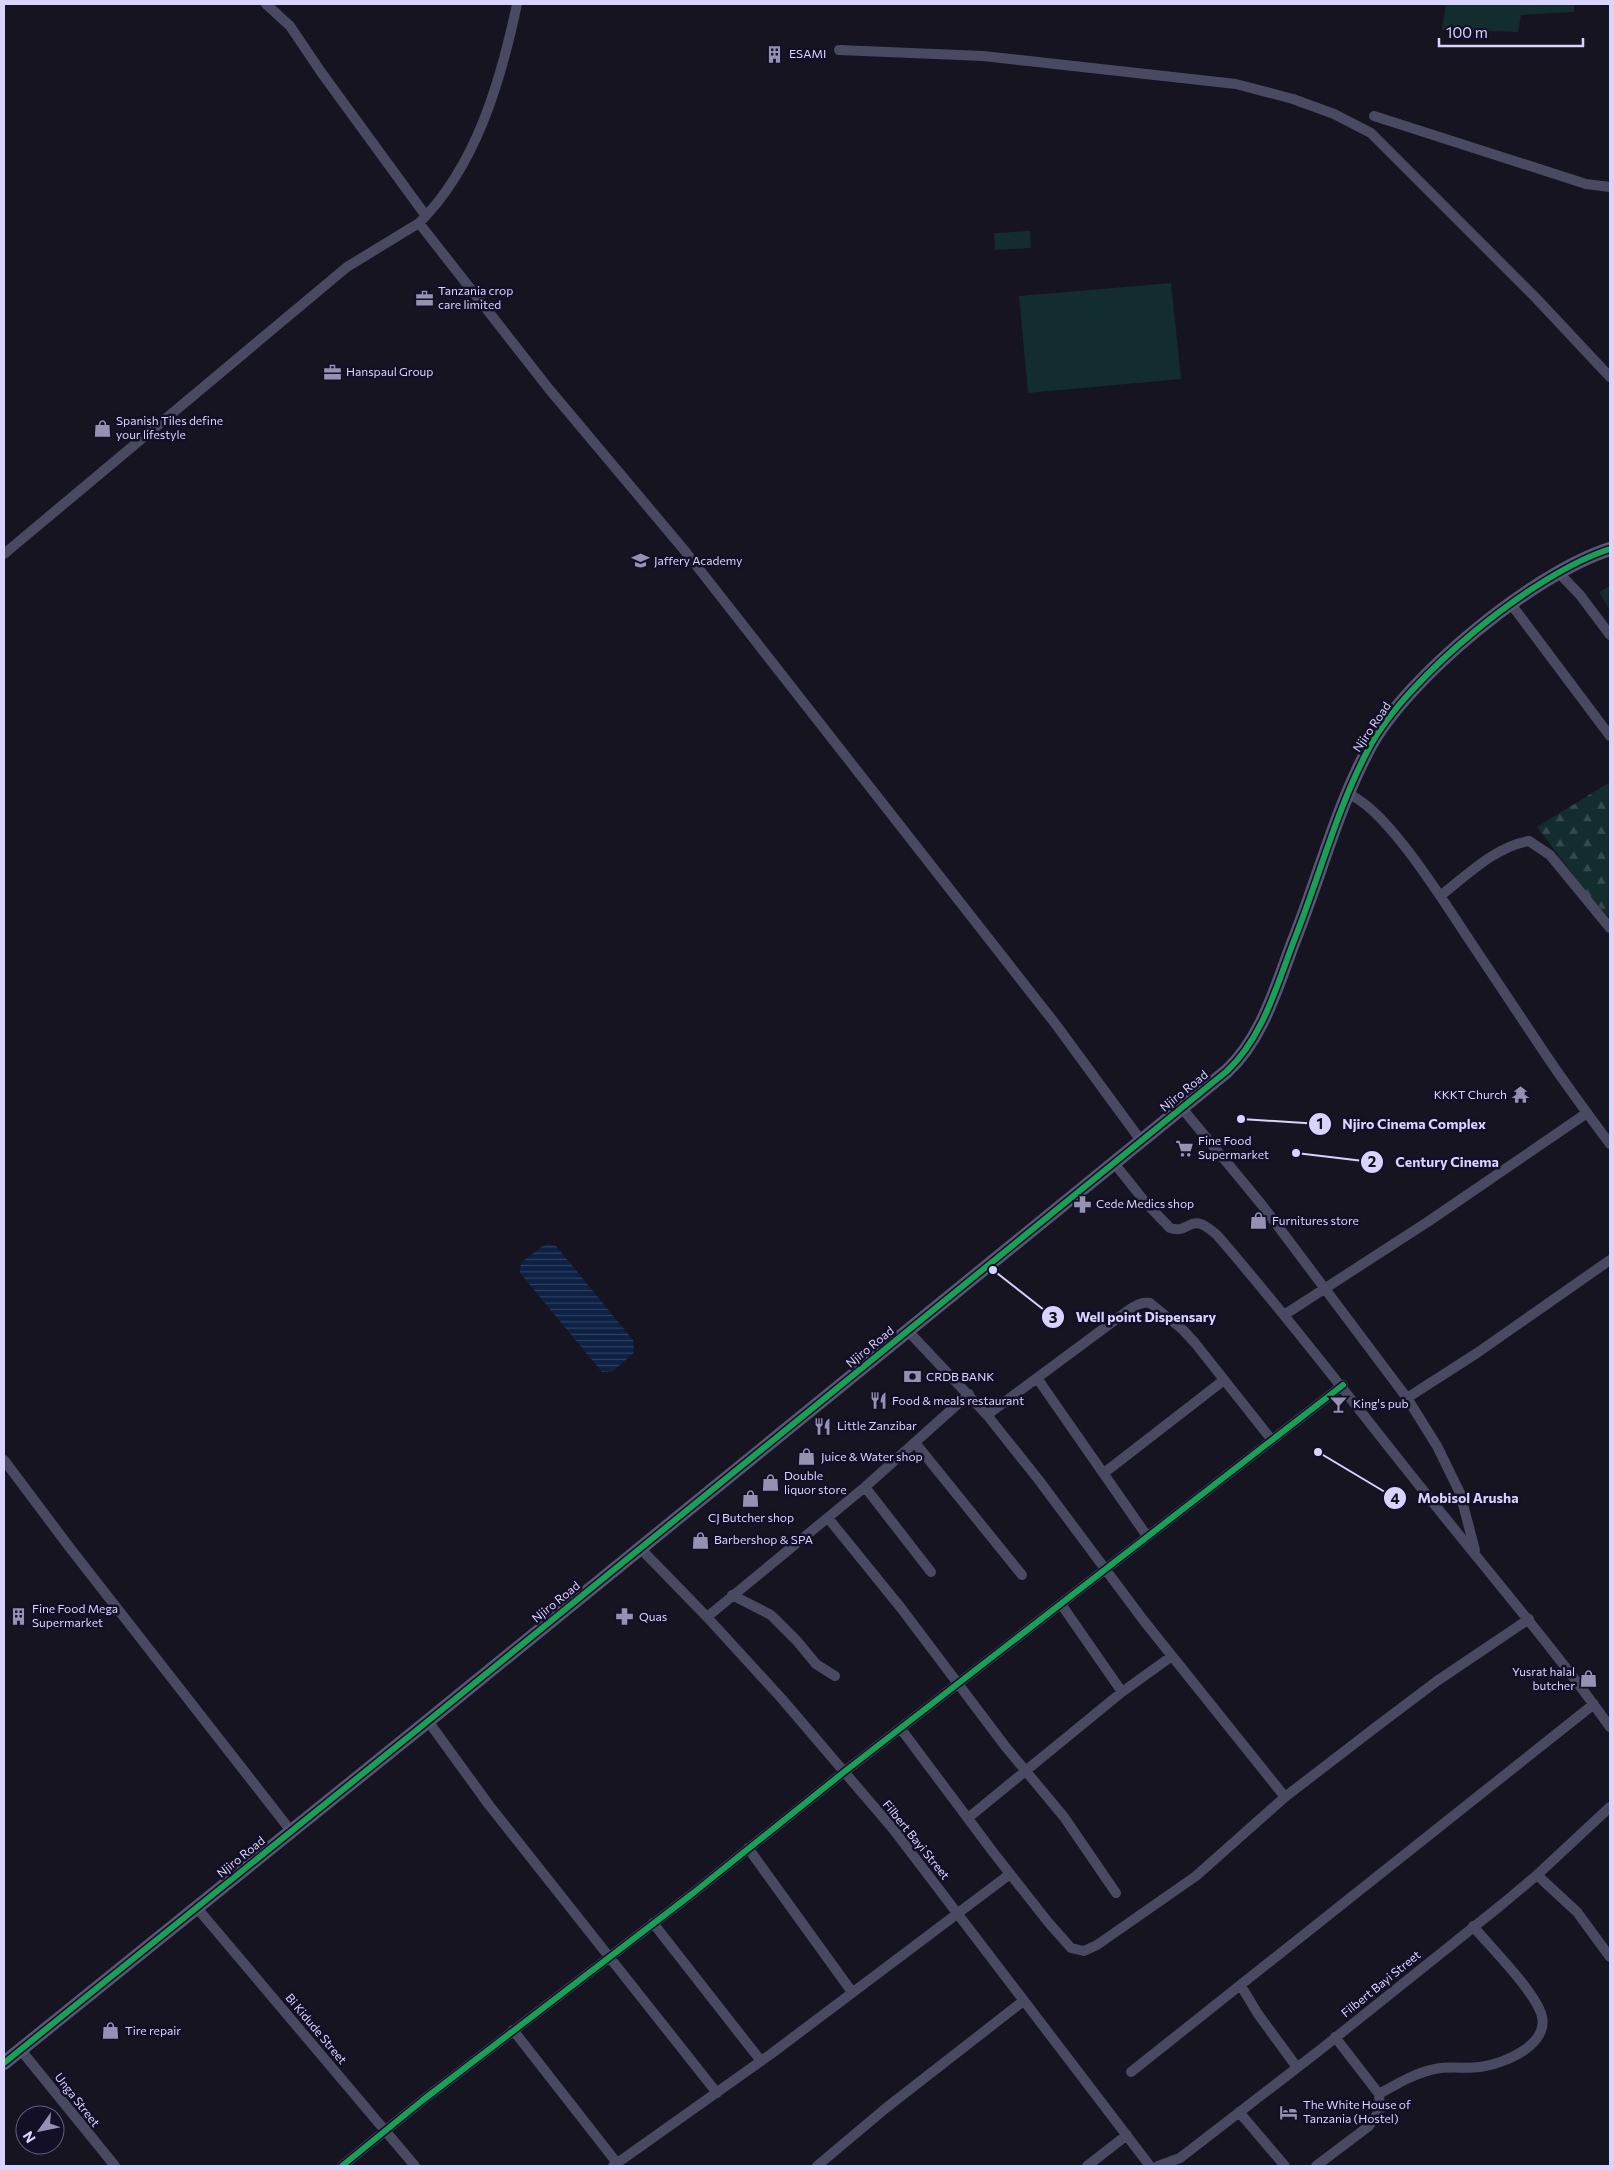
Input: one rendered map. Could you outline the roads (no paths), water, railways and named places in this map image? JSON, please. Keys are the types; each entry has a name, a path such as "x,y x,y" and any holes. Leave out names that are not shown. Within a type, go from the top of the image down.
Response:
{"street":[{"path":"266,4 290,26 422,219 548,389 685,551 1057,1026 1142,1142"},
{"path":"4,554 339,273 422,219 450,185 468,154 499,78 517,4"},
{"path":"839,50 983,56 1236,84 1293,99 1334,114 1371,133 1535,297 1610,377"},
{"path":"1374,116 1586,184 1610,187"},
{"name":"Njiro Road","path":"4,2062 197,1908 1142,1142 1181,1107 1237,1062 1254,1038 1300,924 1347,794 1370,746 1408,695 1465,640 1511,604 1558,572 1610,549"},
{"path":"1558,572 1580,595 1610,635"},
{"path":"1511,604 1610,736"},
{"path":"1347,794 1355,796 1394,834 1440,896 1610,1144"},
{"path":"1440,896 1515,843 1528,841 1550,855 1610,928"},
{"path":"1181,1107 1262,1206 1407,1398 1437,1446 1460,1493 1476,1555"},
{"path":"1284,1315 1421,1227 1587,1113"},
{"path":"1114,1163 1146,1203 1170,1228 1180,1229 1198,1222 1210,1228 1343,1385 1476,1555 1529,1619 1610,1727"},
{"path":"1407,1398 1477,1353 1610,1260"},
{"path":"987,1415 1141,1302 1150,1303 1183,1330 1271,1439"},
{"path":"908,1331 918,1344 969,1394 987,1415 1172,1656 1285,1797"},
{"path":"1037,1378 1147,1536"},
{"path":"1104,1473 1224,1380"},
{"path":"342,2166 384,2130 1271,1439 1343,1385"},
{"path":"707,1617 916,1444 969,1394"},
{"path":"916,1444 1022,1575"},
{"path":"4,1460 70,1548 291,1831"},
{"path":"865,1487 931,1572"},
{"path":"828,1518 901,1608 1024,1770 1064,1817 1116,1893"},
{"name":"Filbert Bayi Street","path":"640,1548 707,1617 844,1772 916,1857 1022,2002 1150,2166"},
{"path":"732,1595 771,1615 797,1641 816,1664 835,1676"},
{"path":"1061,1604 1122,1692"},
{"path":"901,1729 1010,1874 1066,1943 1077,1951 1084,1951 1097,1945 1196,1876 1285,1797 1430,1686 1529,1619"},
{"path":"968,1818 1024,1770 1122,1692 1172,1656"},
{"path":"1131,2072 1594,1704"},
{"path":"428,1721 489,1805 717,2093"},
{"name":"Filbert Bayi Street","path":"1158,2166 1180,2158 1335,2037 1537,1875 1610,1807"},
{"path":"748,1848 852,1992"},
{"path":"513,2030 615,2165 762,2061 1010,1874"},
{"path":"1537,1875 1577,1912 1610,1956"},
{"name":"Bi Kidude Street","path":"197,1908 415,2166"},
{"path":"652,1923 762,2061"},
{"path":"1379,2094 1427,2071 1478,2067 1504,2061 1538,2038 1542,2025 1541,2013 1531,1996 1472,1926"},
{"path":"1241,1986 1258,2014 1296,2066"},
{"path":"817,2166 892,2102 1022,2002"},
{"path":"1316,2166 1369,2126 1380,2110 1379,2094 1335,2037"},
{"name":"Unga Street","path":"20,2050 115,2166"},
{"path":"1239,2112 1285,2166"},
{"path":"1087,2166 1127,2135"}],"water":[{"path":"548,1244 556,1246 633,1340 634,1353 613,1371 602,1372 520,1273 521,1263 541,1247"}],"place":[{"name":"ESAMI","path":"775,54"},
{"name":"Tanzania crop care limited","path":"424,298"},
{"name":"Hanspaul Group","path":"332,372"},
{"name":"Spanish Tiles define your lifestyle","path":"102,428"},
{"name":"Jaffery Academy","path":"640,561"},
{"name":"KKKT Church","path":"1521,1095"},
{"name":"Njiro Cinema Complex","path":"1241,1119"},
{"name":"Fine Food Supermarket","path":"1184,1148"},
{"name":"Century Cinema","path":"1296,1153"},
{"name":"Cede Medics shop","path":"1082,1204"},
{"name":"Furnitures store","path":"1258,1221"},
{"name":"Well point Dispensary","path":"993,1270"},
{"name":"CRDB BANK","path":"912,1377"},
{"name":"Food & meals restaurant","path":"878,1401"},
{"name":"King's pub","path":"1339,1404"},
{"name":"Little Zanzibar","path":"823,1426"},
{"name":"Mobisol Arusha","path":"1318,1452"},
{"name":"Juice & Water shop","path":"807,1457"},
{"name":"Double liquor store","path":"770,1483"},
{"name":"CJ Butcher shop","path":"751,1499"},
{"name":"Barbershop & SPA","path":"700,1540"},
{"name":"Fine Food Mega Supermarket","path":"18,1616"},
{"name":"Quas","path":"625,1617"},
{"name":"Yusrat halal butcher","path":"1589,1679"},
{"name":"Tire repair","path":"111,2031"},
{"name":"The White House of Tanzania (Hostel)","path":"1289,2112"}]}
